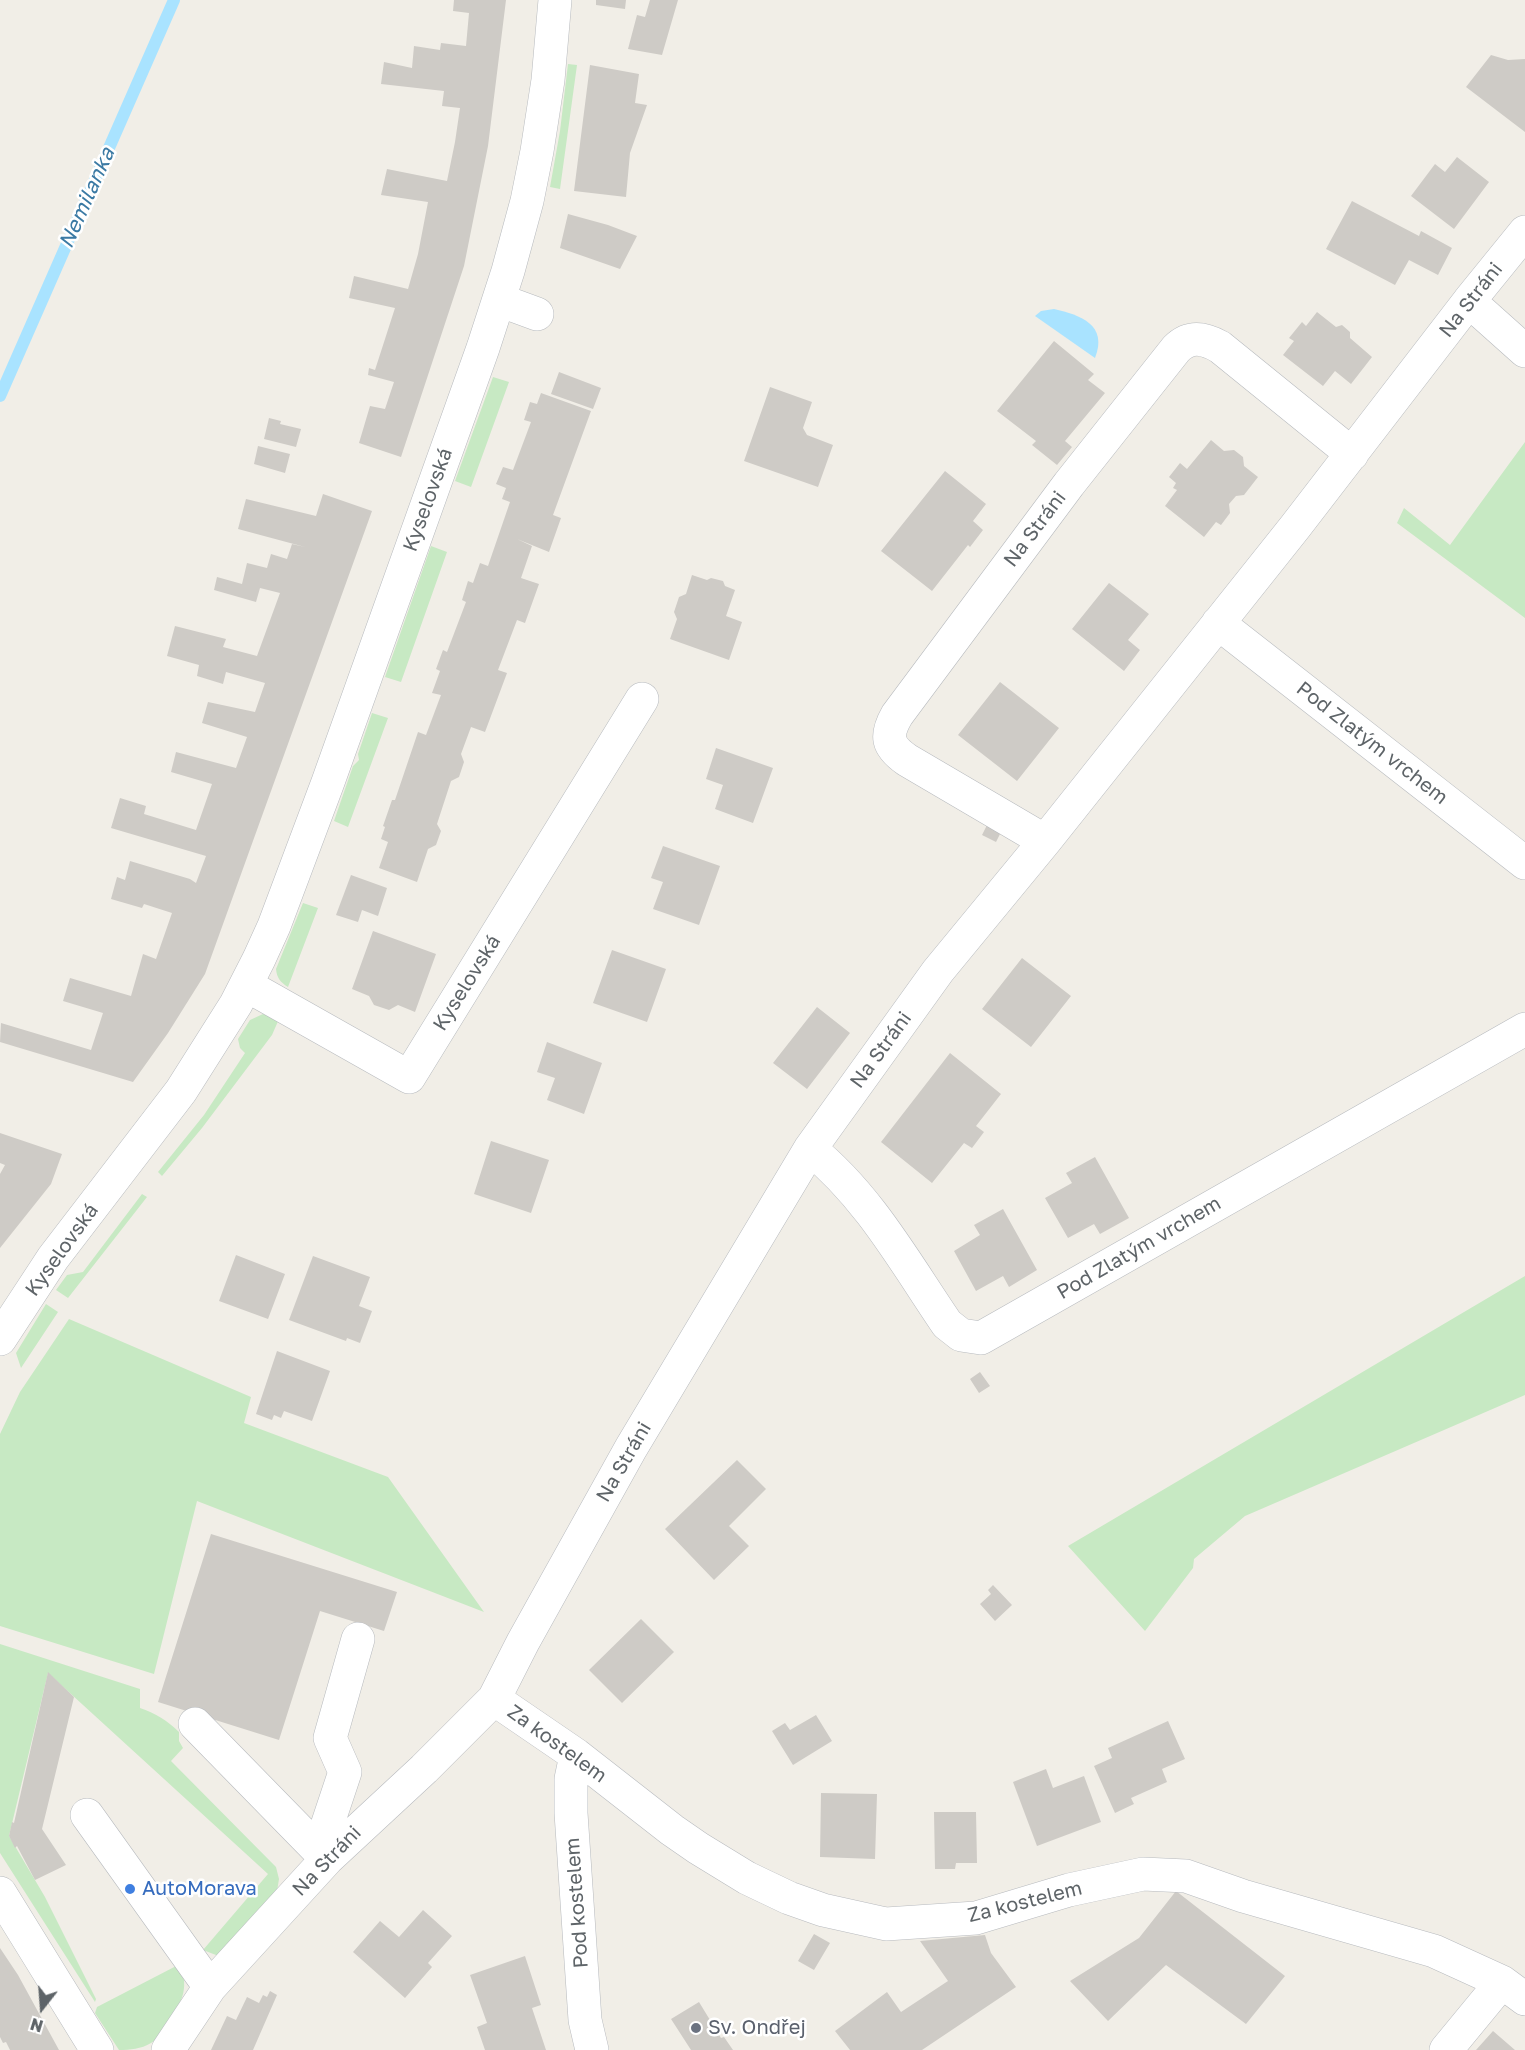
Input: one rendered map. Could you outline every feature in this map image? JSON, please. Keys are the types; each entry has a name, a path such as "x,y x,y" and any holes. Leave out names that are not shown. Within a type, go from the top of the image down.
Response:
{"street":[{"name":"Kyselovská","path":"0,1339 53,1258 182,1091 246,985 264,948 292,878 499,300 519,231 537,151 548,80 555,0"},
{"name":"Na Stráni","path":"168,2050 210,1986 323,1854 424,1769 494,1700 523,1642 631,1448 810,1149 938,971 1045,841 1525,232"},
{"path":"499,300 537,314"},
{"path":"1469,301 1525,351"},
{"name":"Na Stráni","path":"1045,841 907,760 894,750 890,743 889,732 897,715 1069,484 1176,349 1186,340 1204,339 1220,347 1352,453"},
{"name":"Pod Zlatým vrchem","path":"1218,623 1525,863"},
{"name":"Kyselovská","path":"246,985 410,1077 642,699"},
{"name":"Pod Zlatým vrchem","path":"810,1149 827,1162 848,1184 881,1227 947,1324 961,1335 981,1338 1525,1029"},
{"path":"323,1854 345,1772 330,1738 358,1639"},
{"name":"Za kostelem","path":"494,1700 576,1755 698,1848 747,1878 823,1911 886,1924 976,1918 1069,1890 1143,1874 1186,1876 1243,1896 1434,1951 1513,1990"},
{"path":"195,1724 323,1854"},
{"name":"Pod kostelem","path":"576,1755 571,1779 571,1813 585,2020 592,2050"},
{"path":"87,1815 210,1986"},
{"path":"0,1893 97,2050"},
{"path":"1446,2050 1513,1990"}],"green space":[{"path":"568,64 577,65 560,189 550,187"},
{"path":"493,377 509,382 471,487 455,481"},
{"path":"1525,442 1525,618 1397,523 1404,508 1450,545"},
{"path":"431,546 447,552 401,682 385,677"},
{"path":"372,713 388,718 348,827 334,821 353,766 359,760 358,754"},
{"path":"303,903 318,908 288,987 279,980 276,969"},
{"path":"263,1014 279,1019 272,1035 202,1128 162,1176 158,1172 204,1115 245,1053 240,1048 238,1039 250,1020"},
{"path":"142,1194 147,1197 68,1298 56,1290 67,1275 83,1272"},
{"path":"1525,1276 1525,1395 1245,1516 1194,1559 1193,1568 1145,1631 1068,1546"},
{"path":"46,1304 58,1312 21,1368 16,1353"},
{"path":"69,1319 251,1397 244,1423 388,1477 484,1612 197,1501 154,1674 0,1626 0,1434 20,1392"},
{"path":"0,1644 140,1689 140,1708 161,1717 179,1732 179,1741 183,1748 171,1761 276,1867 279,1879 277,1891 222,1955 203,1950 268,1874 48,1673 9,1836 45,1897 96,1999 95,2002 0,1853"},
{"path":"180,1964 184,1982 182,1996 176,2010 159,2035 153,2042 143,2047 119,2050 95,2013 97,2007"}],"water":[{"path":"1054,309 1090,323 1098,337 1095,358 1035,316 1041,311"}],"building":[{"path":"454,0 506,0 488,146 464,266 401,457 359,443 370,406 385,409 394,382 368,375 369,368 375,370 395,308 349,298 354,276 408,289 418,254 428,202 381,195 387,169 447,181 460,108 442,106 444,91 381,84 384,62 412,68 414,46 440,50 441,43 466,46 469,13 453,11"},
{"path":"596,0 626,0 625,9 596,5"},
{"path":"650,0 678,0 662,55 628,49 637,15 645,17"},
{"path":"1491,55 1508,60 1525,59 1525,132 1466,87"},
{"path":"590,65 639,74 635,103 647,105 630,153 626,197 574,191"},
{"path":"1457,157 1489,182 1454,229 1411,196 1435,164 1445,172"},
{"path":"1352,201 1419,236 1421,231 1452,248 1438,275 1409,260 1395,285 1326,249"},
{"path":"568,214 637,236 620,269 560,248"},
{"path":"1317,312 1336,327 1342,325 1350,332 1350,338 1372,357 1351,384 1335,371 1323,386 1283,355 1294,341 1289,338 1302,322 1306,326"},
{"path":"1054,341 1094,374 1088,380 1105,393 1065,441 1072,447 1057,465 1032,445 1036,441 997,411"},
{"path":"559,372 601,388 593,409 551,394"},
{"path":"770,387 812,402 803,428 807,435 833,445 818,487 744,461"},
{"path":"541,393 591,411 553,515 561,518 549,552 517,539 532,546 521,578 539,584 525,623 517,620 498,670 507,673 485,732 471,727 461,754 464,762 459,777 451,781 437,824 441,831 436,845 428,849 417,882 379,868 388,842 381,839 385,827 383,826 392,800 395,800 418,732 426,735 441,695 432,693 440,671 436,669 443,650 447,652 466,602 462,600 468,581 473,583 480,563 488,566 510,502 502,499 506,488 496,484 503,467 513,470 531,422 524,420 530,402 537,404"},
{"path":"269,418 281,421 280,424 301,429 296,447 264,439"},
{"path":"1211,440 1224,451 1234,450 1243,457 1244,466 1258,477 1244,495 1236,496 1229,504 1230,513 1221,525 1216,522 1204,537 1165,506 1177,490 1173,488 1176,483 1169,477 1180,463 1187,469"},
{"path":"258,446 290,454 285,473 254,464"},
{"path":"945,471 986,504 973,521 983,530 970,547 968,545 932,591 881,551"},
{"path":"323,494 372,511 205,974 168,1033 133,1082 0,1042 1,1023 91,1050 103,1013 63,1001 70,978 131,996 143,954 156,959 172,913 144,904 142,908 111,899 117,877 125,880 130,861 190,879 196,883 206,856 111,828 120,798 146,806 144,814 196,830 212,784 171,772 176,752 236,768 247,737 202,723 208,702 255,712 265,683 226,672 223,684 197,676 199,665 167,656 175,626 226,639 223,647 257,656 280,593 260,588 256,602 214,590 217,577 242,584 247,563 267,568 271,554 287,559 292,544 305,547 238,529 246,499 316,516"},
{"path":"692,575 707,580 711,578 723,581 725,586 735,590 726,616 742,622 729,660 670,639 677,619 674,612 679,597 686,594"},
{"path":"1109,583 1149,614 1128,640 1140,650 1124,671 1072,629"},
{"path":"1000,682 1059,728 1017,781 958,735"},
{"path":"716,748 773,768 753,823 715,809 723,785 706,779"},
{"path":"987,825 1001,832 996,842 982,835"},
{"path":"663,846 720,866 699,925 653,909 663,882 651,878"},
{"path":"351,875 387,888 378,916 362,910 358,922 336,915"},
{"path":"373,931 436,954 415,1012 398,1005 389,1010 374,1005 369,996 352,989"},
{"path":"612,950 666,969 647,1022 593,1003"},
{"path":"1022,958 1071,996 1031,1047 982,1009"},
{"path":"817,1007 850,1033 807,1089 773,1063"},
{"path":"547,1042 602,1063 584,1114 547,1100 555,1078 537,1072"},
{"path":"950,1053 1001,1094 976,1126 984,1132 972,1148 964,1143 932,1183 881,1142"},
{"path":"0,1133 62,1154 51,1184 0,1248 0,1174 5,1165 0,1163"},
{"path":"491,1141 549,1160 531,1213 474,1194"},
{"path":"1095,1157 1129,1218 1100,1234 1094,1224 1068,1238 1045,1198 1072,1183 1066,1173"},
{"path":"1003,1209 1037,1270 1009,1287 1003,1276 976,1291 954,1251 980,1235 974,1225"},
{"path":"236,1255 285,1274 268,1319 219,1301"},
{"path":"313,1256 370,1277 359,1306 372,1311 360,1343 347,1338 346,1341 289,1320"},
{"path":"277,1351 330,1371 312,1421 284,1411 281,1418 274,1415 272,1420 256,1414"},
{"path":"980,1372 990,1386 979,1393 970,1379"},
{"path":"737,1460 766,1489 729,1526 749,1546 714,1580 665,1529"},
{"path":"211,1534 397,1592 384,1631 320,1611 279,1740 158,1702"},
{"path":"993,1585 1012,1605 995,1621 980,1604 991,1594 988,1590"},
{"path":"641,1619 674,1652 622,1703 589,1670"},
{"path":"48,1672 74,1697 42,1829 66,1865 35,1880 17,1846 15,1848 9,1836 12,1822 14,1823"},
{"path":"816,1715 832,1741 793,1765 772,1731 785,1723 790,1730"},
{"path":"1168,1721 1185,1759 1162,1769 1167,1782 1131,1798 1134,1804 1115,1813 1094,1766 1112,1758 1108,1748"},
{"path":"1046,1769 1053,1788 1084,1776 1101,1822 1037,1846 1013,1782"},
{"path":"821,1793 877,1794 875,1859 820,1857"},
{"path":"934,1812 976,1812 977,1863 956,1863 955,1869 935,1869"},
{"path":"1176,1891 1285,1976 1246,2024 1166,1965 1108,2021 1070,1981 1139,1938"},
{"path":"423,1910 452,1936 428,1963 432,1967 405,1998 353,1952 380,1921 399,1937"},
{"path":"814,1934 830,1943 814,1970 798,1961"},
{"path":"985,1935 991,1953 1016,1987 922,2050 850,2050 835,2031 887,1992 901,2012 948,1981 920,1941"},
{"path":"0,1948 18,1975 59,2050 10,2050 6,2042 3,2043 0,2037"},
{"path":"525,1956 541,2005 532,2008 546,2050 485,2050 477,2027 487,2023 470,1975"},
{"path":"270,1991 277,1995 253,2050 211,2050 227,2016 236,2020 247,1997 259,2003 263,1995 267,1997"},
{"name":"Sv. Ondřej","path":"699,2002 721,2038 724,2037 733,2050 691,2050 671,2019"},
{"path":"1493,2031 1515,2050 1476,2050"}],"waterway":[{"name":"Nemilanka","path":"0,396 174,0"}],"place":[{"name":"AutoMorava","path":"130,1889"},
{"name":"Sv. Ondřej","path":"696,2028"}]}
